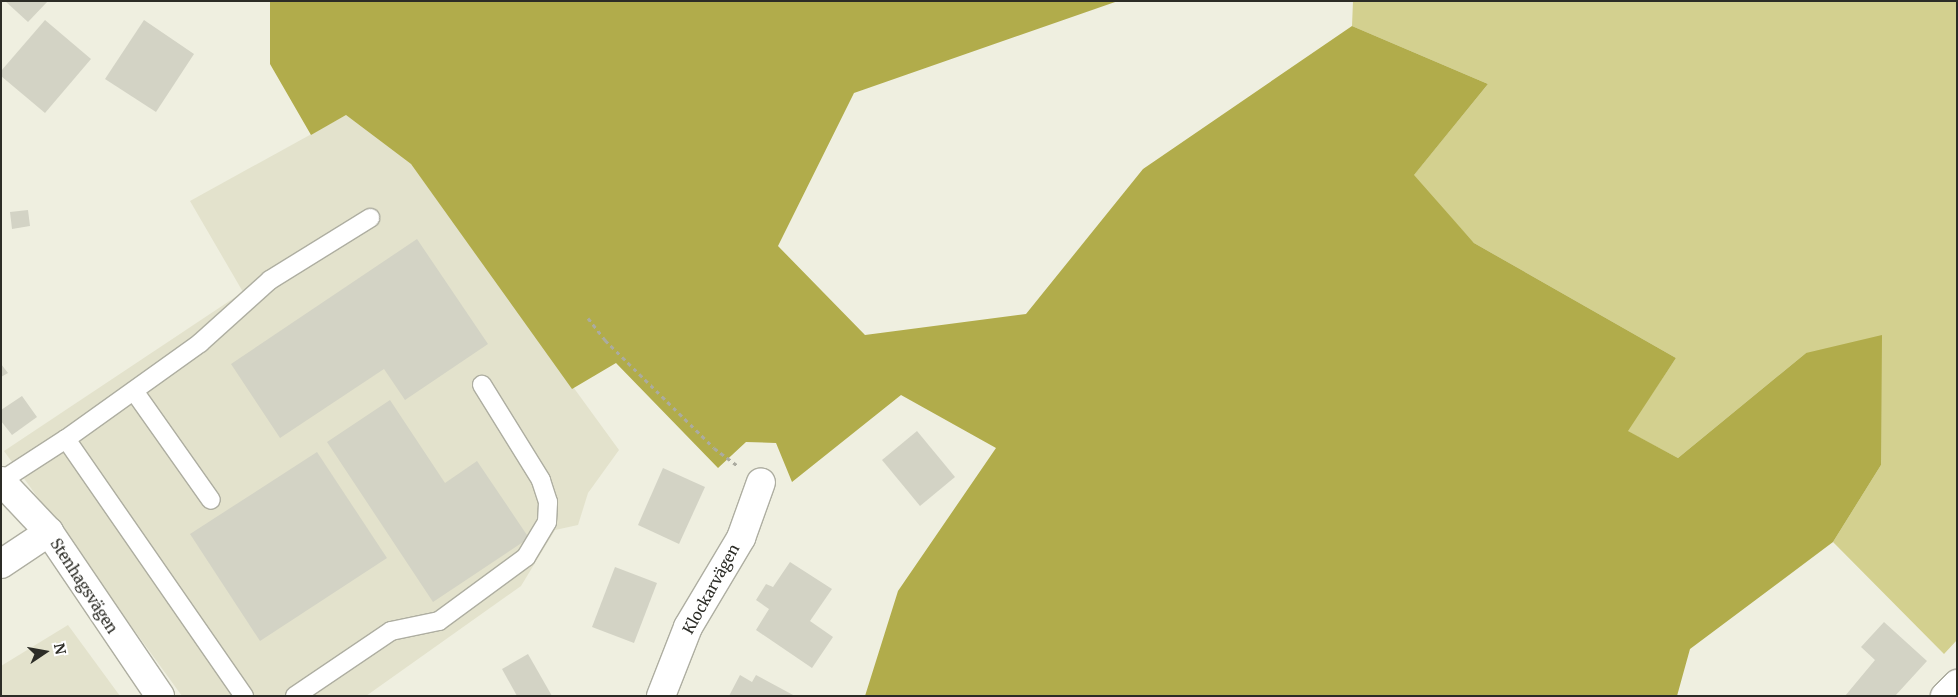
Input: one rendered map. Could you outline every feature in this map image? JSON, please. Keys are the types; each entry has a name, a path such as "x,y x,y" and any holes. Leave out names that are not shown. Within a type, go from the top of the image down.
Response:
{"street":[{"name":"Stenhagsvägen","path":"1,481 49,532 160,696"},
{"name":"Klockarvägen","path":"661,696 688,627 741,538 761,482"},
{"path":"1,564 49,532"},
{"path":"1946,696 1957,684"}],"lane":[{"path":"1,481 66,439 200,343 270,280 370,218"},
{"path":"296,696 391,631 439,620 526,557 546,522 548,502 541,480 482,385"},
{"path":"134,391 212,500"},
{"path":"66,439 244,696"}],"path":[{"path":"588,318 605,340 714,448 761,482"}],"shaded area":[{"path":"270,1 1118,1 854,93 778,246 865,335 1026,314 1143,169 1352,26 1488,84 1414,175 1474,243 1676,358 1628,431 1678,458 1806,353 1882,335 1881,465 1833,542 1690,649 1677,696 865,696 898,591 996,448 901,395 792,482 776,443 746,442 718,468 616,363 572,389 411,164 346,115 311,135 270,64"},
{"path":"1353,1 1957,1 1957,640 1944,654 1833,542 1881,465 1806,353 1678,458 1627,431 1676,358 1474,243 1413,176 1488,84 1352,26"},
{"path":"346,115 411,164 619,450 588,493 578,525 555,530 521,586 366,696 182,696 4,451 243,292 190,201"},
{"path":"68,625 120,696 1,696 1,666"}],"building":[{"path":"5,1 48,1 28,22"},
{"path":"45,20 91,59 45,113 1,76 1,71"},
{"path":"144,20 194,54 156,112 105,79"},
{"path":"28,210 30,226 12,229 10,212"},
{"path":"417,239 488,344 405,400 384,369 280,438 231,364"},
{"path":"1,364 8,373 1,377"},
{"path":"22,396 37,417 12,435 1,421 1,410"},
{"path":"390,400 445,483 477,461 529,538 433,602 327,442"},
{"path":"917,431 955,477 920,506 882,460"},
{"path":"317,452 387,558 260,641 190,534"},
{"path":"663,468 705,487 679,544 638,525"},
{"path":"790,562 832,589 810,621 833,637 812,668 756,630 769,609 756,600 766,584 773,587"},
{"path":"615,567 657,583 634,643 592,627"},
{"path":"1884,622 1927,661 1895,696 1845,696 1875,660 1861,647"},
{"path":"528,654 552,696 517,696 502,669"},
{"path":"740,675 752,682 756,675 795,696 729,696"}]}
